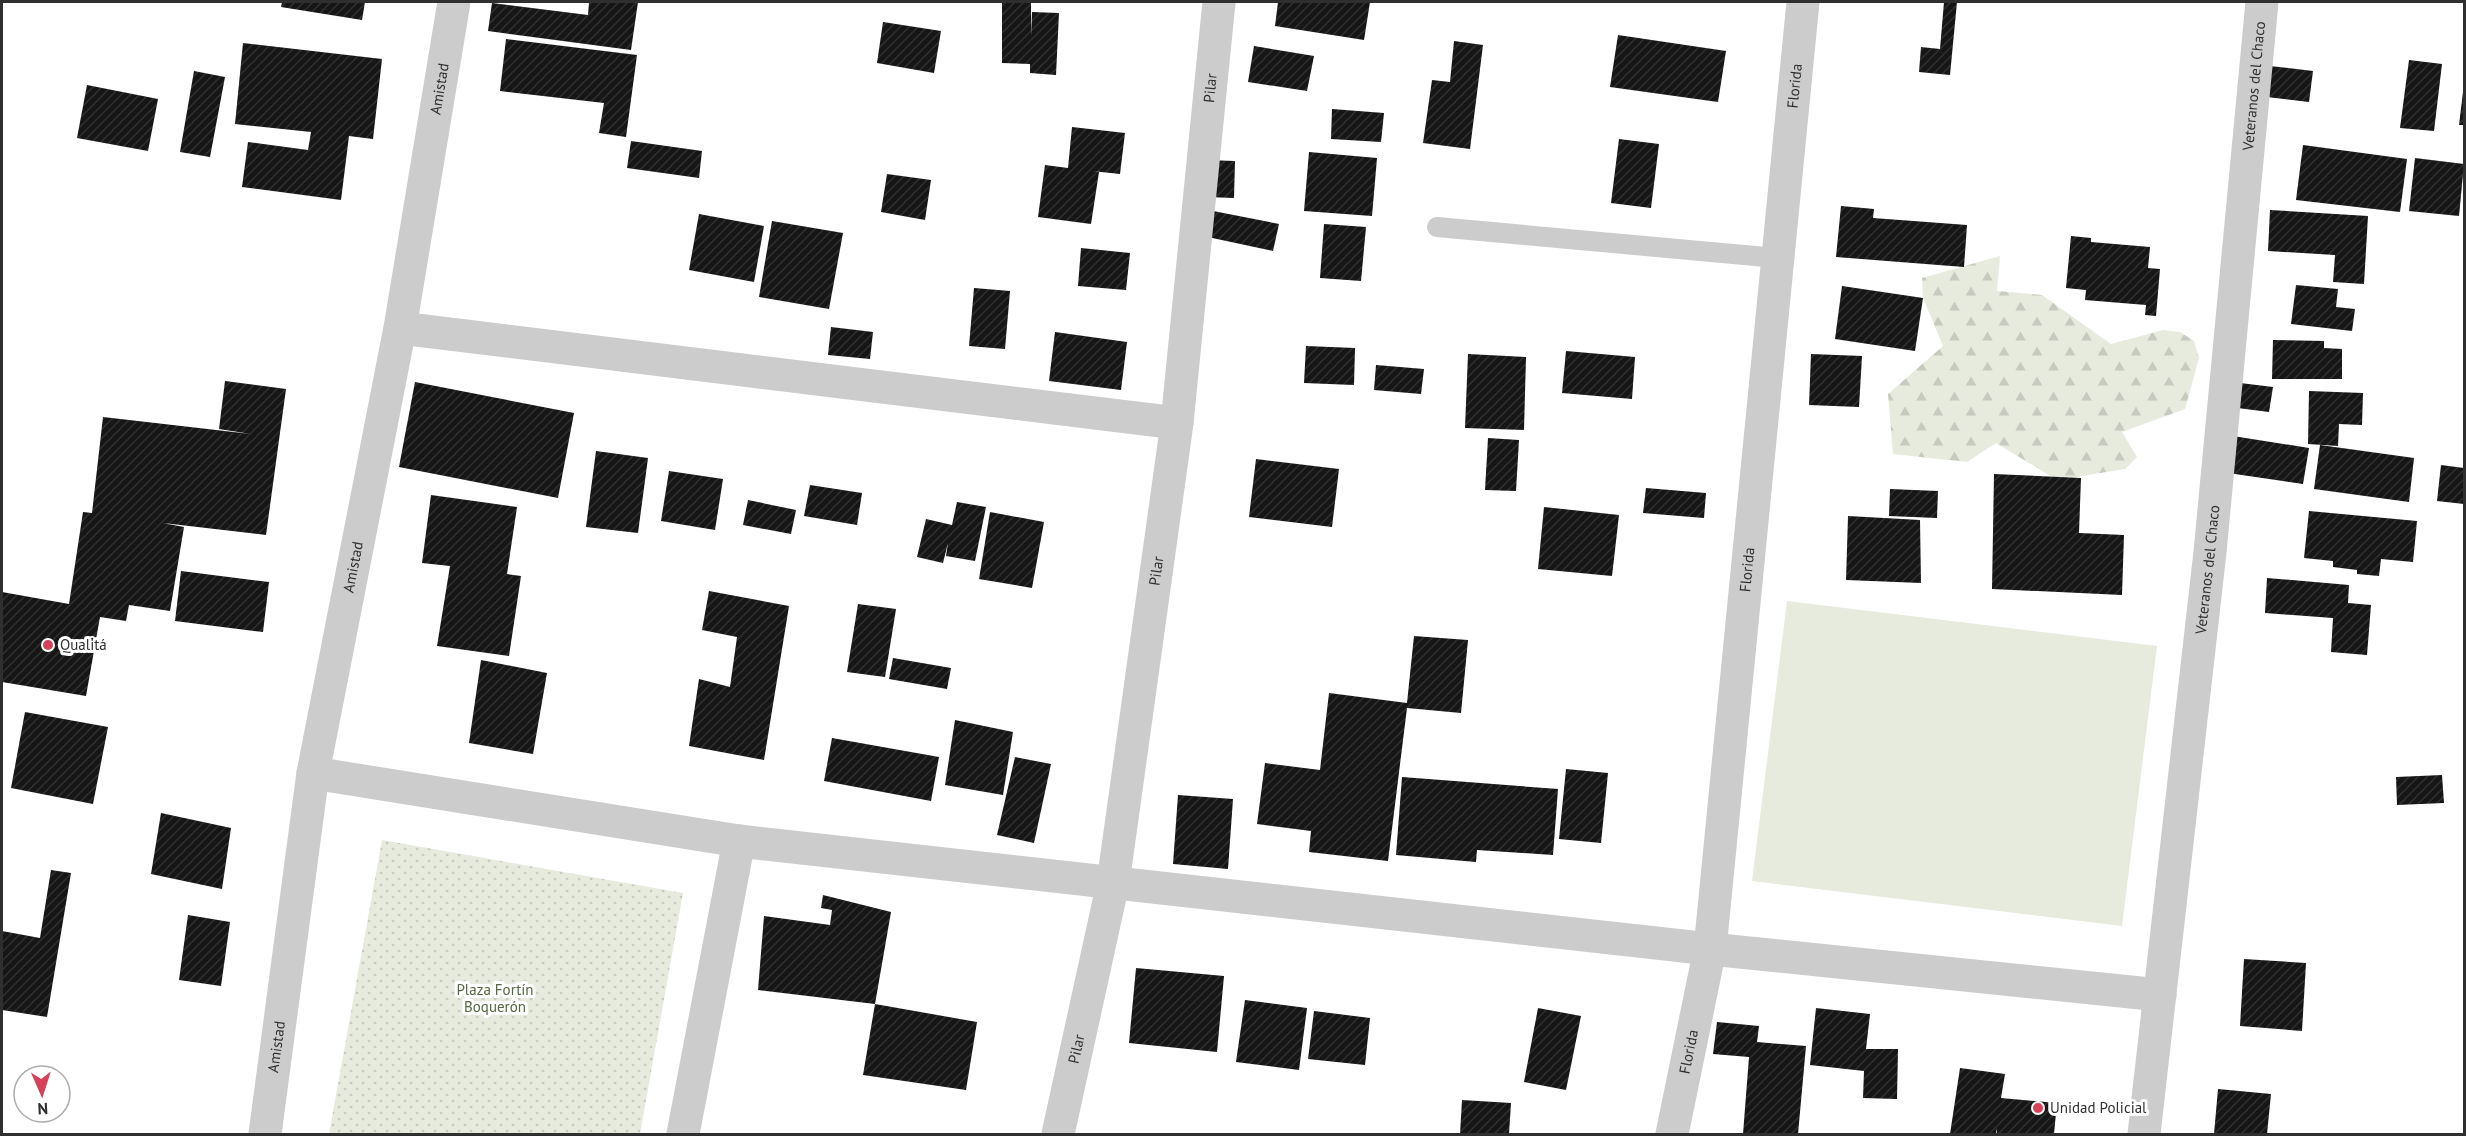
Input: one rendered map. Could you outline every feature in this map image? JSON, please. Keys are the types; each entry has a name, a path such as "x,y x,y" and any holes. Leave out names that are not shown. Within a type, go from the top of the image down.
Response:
{"street":[{"name":"Amistad","path":"265,1134 313,773 400,328 454,2"},
{"name":"Pilar","path":"1058,1134 1113,883 1177,423 1219,2"},
{"name":"Florida","path":"1672,1134 1710,949 1803,2"},
{"name":"Veteranos del Chaco","path":"2144,1134 2210,552 2262,2"},
{"path":"400,328 1177,423"},
{"path":"313,773 739,841 1710,949 2160,994"},
{"path":"683,1134 739,841"}],"lane":[{"path":"1437,228 1777,258"}],"green space":[{"path":"2000,256 1997,291 2042,295 2111,344 2163,330 2180,332 2194,341 2199,358 2185,409 2122,432 2137,457 2125,469 2057,480 1996,443 1967,462 1893,454 1888,394 1943,346 1923,298 1922,278"},
{"path":"1787,601 2157,646 2122,926 1752,881"},
{"name":"Plaza Fortín Boquerón","path":"382,840 683,893 640,1134 329,1134"}],"building":[{"path":"282,2 365,2 362,20 281,7"},
{"path":"589,2 638,2 631,50 488,31 492,3 588,15"},
{"path":"1002,2 1031,2 1031,36 1032,12 1059,13 1056,75 1030,73 1030,64 1002,63"},
{"path":"1278,2 1370,2 1364,40 1275,26"},
{"path":"1944,2 1957,2 1950,75 1919,72 1921,47 1940,49"},
{"path":"883,22 941,31 934,73 877,63"},
{"path":"1618,35 1726,51 1718,102 1610,87"},
{"path":"506,39 637,55 626,137 599,133 604,103 500,91"},
{"path":"1454,41 1483,45 1470,149 1423,143 1432,80 1450,82"},
{"path":"243,43 382,59 373,139 349,136 341,200 242,187 248,142 308,150 311,132 235,124"},
{"path":"1254,46 1314,56 1307,91 1248,82"},
{"path":"2409,60 2442,64 2434,131 2400,128"},
{"path":"2270,66 2313,71 2309,102 2267,97"},
{"path":"194,71 225,77 210,157 180,152"},
{"path":"87,85 158,99 148,151 77,138"},
{"path":"2463,92 2464,125 2459,125"},
{"path":"1332,109 1384,113 1381,142 1331,139"},
{"path":"1072,127 1125,133 1120,174 1092,171 1099,172 1091,224 1038,217 1045,165 1068,168"},
{"path":"1619,139 1659,144 1651,208 1611,203"},
{"path":"631,141 702,151 699,178 627,168"},
{"path":"2303,145 2407,159 2400,212 2296,200"},
{"path":"1309,152 1377,158 1372,216 1304,211"},
{"path":"2415,158 2464,164 2459,216 2409,211"},
{"path":"1206,160 1235,161 1234,198 1206,197"},
{"path":"887,174 931,180 925,220 881,212"},
{"path":"1841,206 1874,209 1873,218 1967,225 1964,267 1836,257"},
{"path":"1208,210 1279,224 1273,251 1203,236"},
{"path":"2270,210 2368,216 2364,284 2333,282 2335,255 2268,251"},
{"path":"699,214 764,226 754,282 689,270"},
{"path":"772,221 843,233 829,309 759,297"},
{"path":"1324,224 1366,227 1361,281 1320,278"},
{"path":"2071,236 2091,238 2091,242 2150,247 2148,268 2160,269 2156,316 2145,315 2146,305 2085,300 2086,290 2066,288"},
{"path":"1081,248 1130,253 1126,290 1078,286"},
{"path":"2296,285 2338,289 2336,307 2355,309 2352,331 2291,324"},
{"path":"1842,286 1923,298 1915,351 1835,339"},
{"path":"974,288 1010,291 1005,349 969,346"},
{"path":"831,327 873,332 870,359 828,355"},
{"path":"1055,332 1127,342 1121,390 1049,381"},
{"path":"2273,340 2324,341 2324,348 2342,349 2342,379 2272,379"},
{"path":"1306,346 1355,348 1354,385 1304,383"},
{"path":"1566,351 1635,357 1632,399 1562,393"},
{"path":"1468,354 1526,357 1524,430 1465,428"},
{"path":"1811,354 1862,356 1859,407 1809,405"},
{"path":"1376,365 1424,369 1421,394 1374,390"},
{"path":"225,381 286,389 266,535 163,523 184,527 170,611 129,605 126,621 100,617 86,696 2,682 2,592 69,604 83,512 92,513 103,417 251,434 219,429"},
{"path":"415,382 574,413 558,498 399,467"},
{"path":"2232,382 2273,387 2269,412 2230,407"},
{"path":"2309,391 2363,393 2362,425 2339,424 2338,446 2308,444"},
{"path":"2233,436 2309,448 2303,484 2228,473"},
{"path":"1488,438 1519,440 1516,491 1485,490"},
{"path":"2320,445 2414,458 2409,502 2314,489"},
{"path":"596,451 648,458 638,533 586,527"},
{"path":"1256,459 1339,469 1332,527 1249,517"},
{"path":"2441,465 2464,468 2464,504 2437,501"},
{"path":"669,471 723,479 715,530 661,521"},
{"path":"1994,474 2081,478 2079,533 2124,535 2122,595 1992,589"},
{"path":"810,485 862,493 857,525 804,516"},
{"path":"1646,488 1706,493 1704,518 1643,513"},
{"path":"1890,489 1938,491 1937,518 1889,516"},
{"path":"431,495 517,507 507,574 521,576 509,656 437,646 450,566 422,563"},
{"path":"748,500 796,510 791,534 743,525"},
{"path":"957,502 986,507 975,561 946,556 948,543 943,563 917,557 926,519 952,525"},
{"path":"1544,507 1619,515 1612,576 1538,569"},
{"path":"2309,511 2417,521 2413,562 2381,559 2379,576 2357,574 2357,570 2333,567 2333,561 2304,558"},
{"path":"990,512 1044,522 1032,588 979,579"},
{"path":"1848,516 1920,520 1921,583 1846,580"},
{"path":"181,571 269,582 263,632 175,621"},
{"path":"2267,578 2349,585 2348,603 2371,605 2367,655 2331,652 2333,618 2265,613"},
{"path":"709,591 789,606 764,760 689,746 699,679 730,687 737,637 702,630"},
{"path":"858,604 896,609 885,677 847,672"},
{"path":"1414,636 1468,640 1461,713 1407,708 1388,861 1309,852 1311,831 1257,824 1265,763 1320,770 1329,693 1407,703"},
{"path":"893,658 951,668 947,689 889,679"},
{"path":"481,660 547,673 533,754 469,743"},
{"path":"25,712 108,727 93,804 11,788"},
{"path":"955,720 1013,732 1003,795 945,785"},
{"path":"832,738 939,757 931,801 824,781"},
{"path":"1015,757 1051,764 1034,843 997,835"},
{"path":"1566,769 1608,773 1601,843 1559,839"},
{"path":"2442,775 2444,803 2397,805 2396,777"},
{"path":"1402,777 1558,789 1553,855 1477,850 1476,862 1396,855"},
{"path":"1178,795 1233,799 1228,869 1173,864"},
{"path":"161,813 231,828 222,889 151,874"},
{"path":"51,870 71,873 47,1017 2,1010 2,931 40,938"},
{"path":"823,895 891,912 875,1004 758,990 764,916 830,925 832,910 821,908"},
{"path":"188,915 230,922 221,986 179,980"},
{"path":"2244,959 2306,963 2302,1031 2240,1026"},
{"path":"1136,968 1224,976 1217,1052 1129,1043"},
{"path":"1245,1000 1307,1008 1299,1070 1236,1062"},
{"path":"875,1004 977,1022 966,1090 863,1075"},
{"path":"1538,1008 1581,1016 1566,1090 1524,1082"},
{"path":"1816,1008 1870,1014 1866,1049 1898,1049 1897,1099 1863,1098 1864,1071 1810,1065"},
{"path":"1314,1011 1370,1018 1365,1065 1308,1059"},
{"path":"1717,1022 1759,1026 1757,1042 1806,1046 1798,1134 1743,1134 1749,1057 1713,1054"},
{"path":"1960,1068 2005,1074 2001,1098 2057,1103 2054,1134 1997,1134 1997,1128 1996,1134 1950,1134"},
{"path":"2218,1089 2271,1094 2267,1134 2214,1134"},
{"path":"1462,1100 1511,1103 1509,1134 1460,1134"}],"place":[{"name":"Qualitá","path":"48,645"},
{"name":"Unidad Policial","path":"2038,1108"}]}
